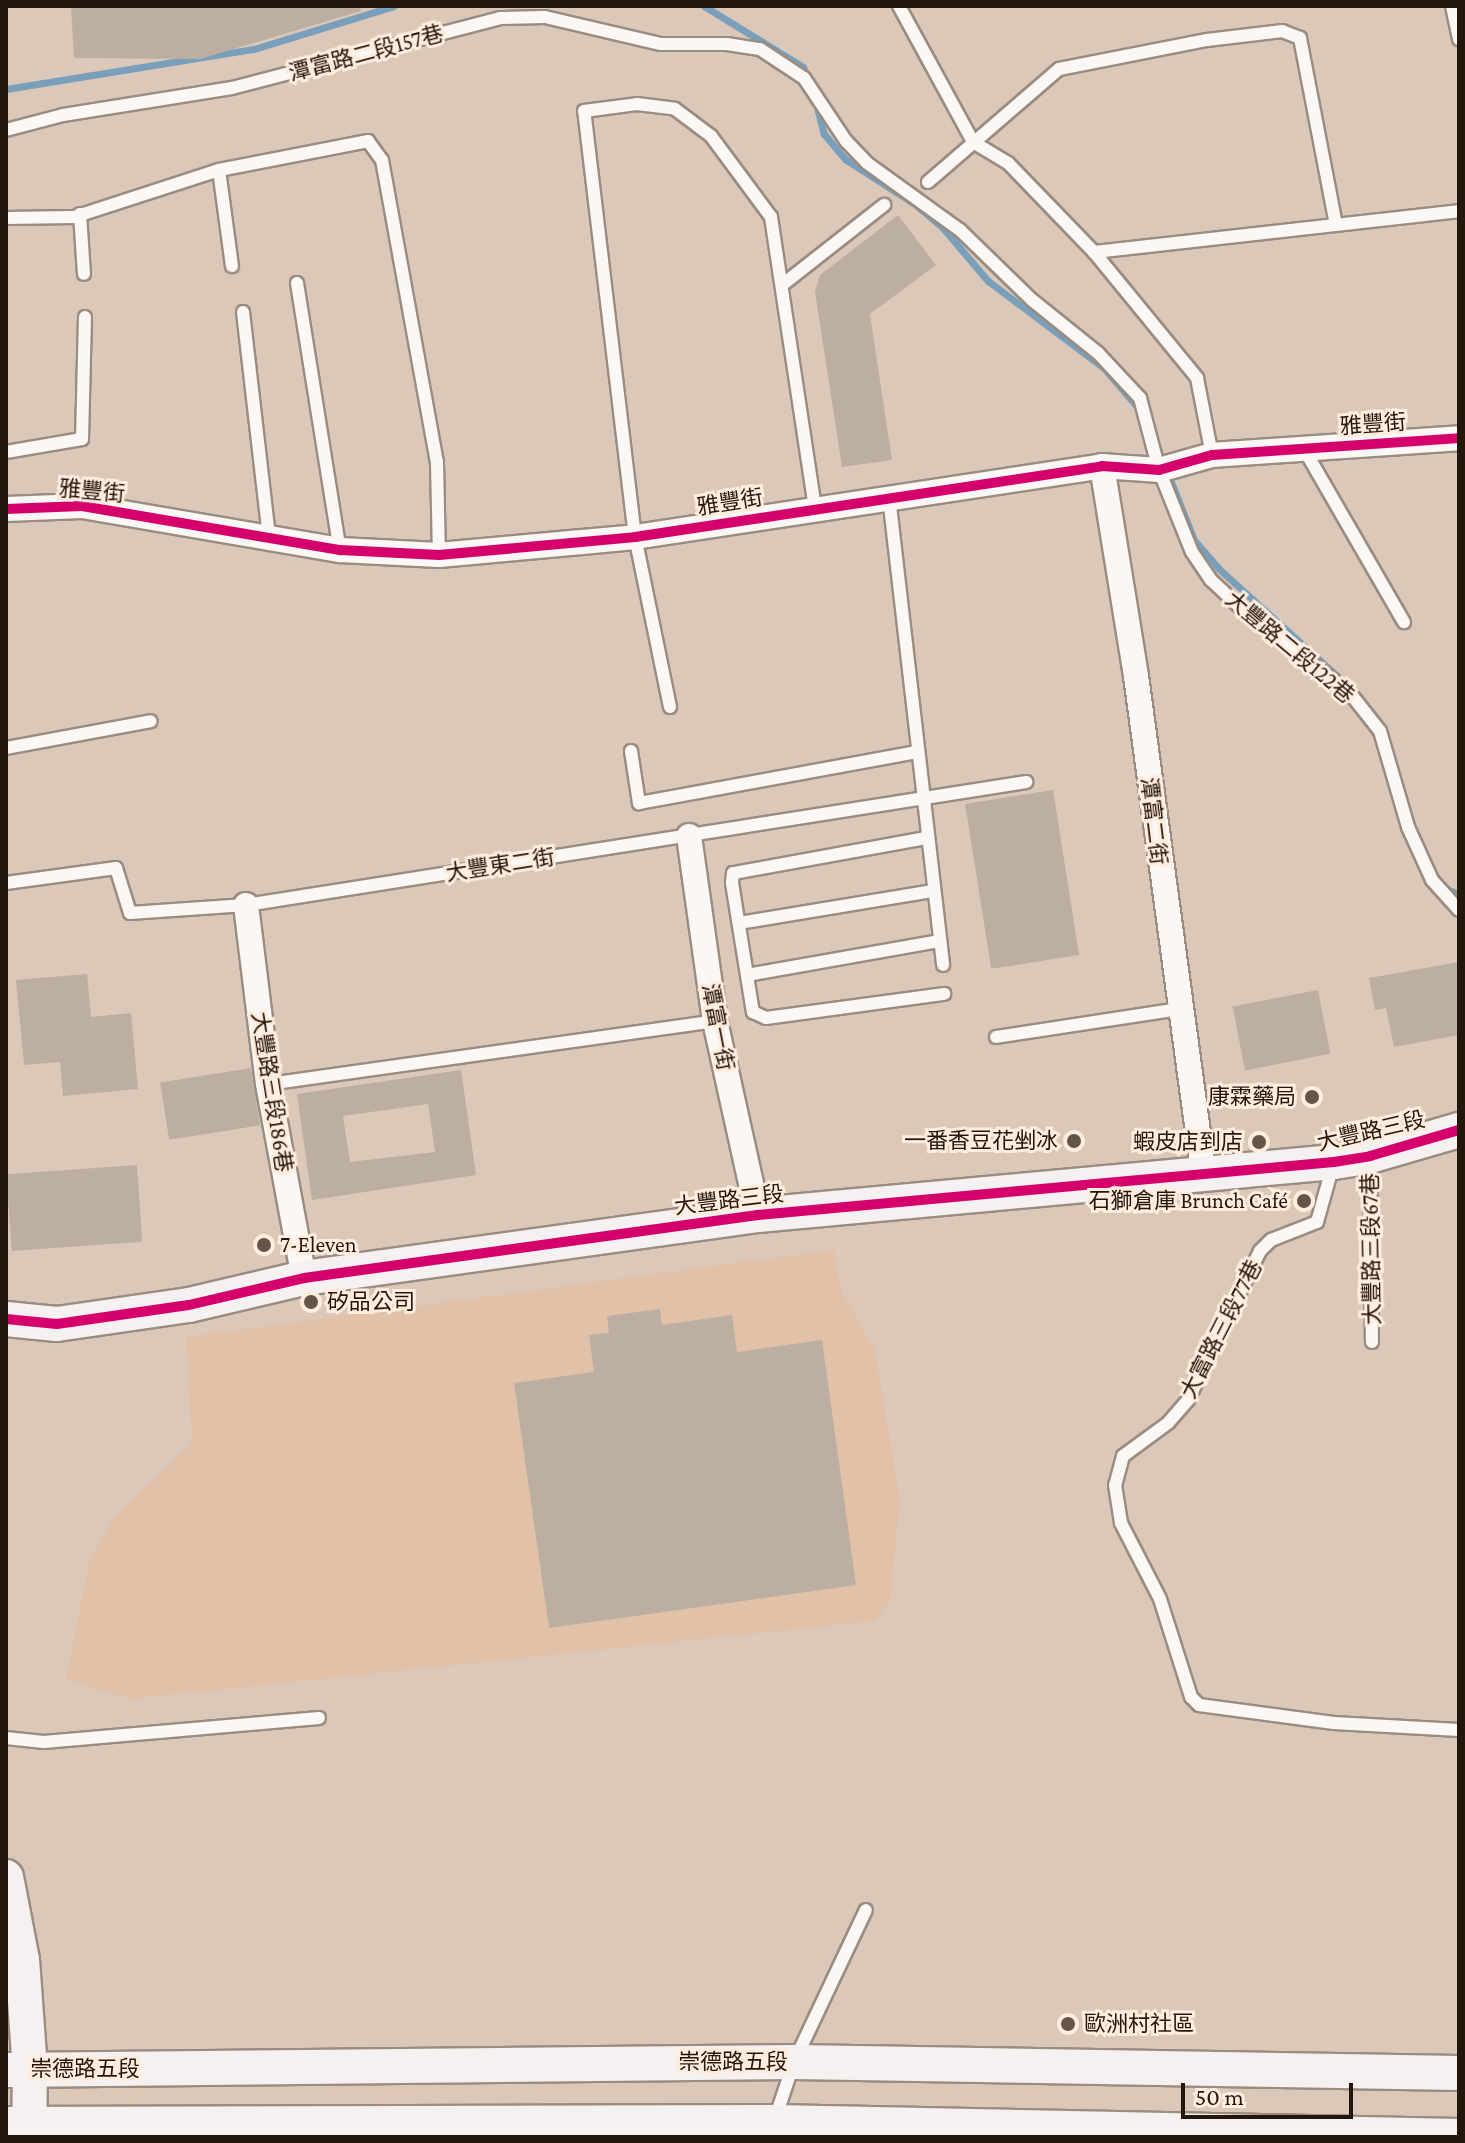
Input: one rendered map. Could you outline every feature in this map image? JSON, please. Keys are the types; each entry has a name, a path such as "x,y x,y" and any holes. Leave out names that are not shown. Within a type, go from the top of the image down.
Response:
{"street":[{"name":"雅豐街","path":"6,509 82,506 340,550 439,555 635,537 1102,466 1159,470 1212,455 1459,438"},
{"name":"潭富二街","path":"1102,466 1136,676 1204,1176"},
{"name":"潭富一街","path":"689,836 715,1021 758,1215"},
{"name":"大豐路三段186巷","path":"246,905 268,1084 304,1278"},
{"name":"大豐路三段","path":"6,1319 57,1324 189,1305 304,1278 758,1215 1334,1162 1370,1156 1459,1130"},
{"path":"6,1877 22,1960 18,2069 22,2128 774,2122 1459,2136"},
{"name":"崇德路五段","path":"18,2069 794,2062 1459,2073"}],"lane":[{"path":"899,6 973,142 1008,163 1094,252 1197,378 1212,455"},
{"path":"1452,6 1459,39"},
{"name":"潭富路二段157巷","path":"6,130 63,115 232,88 501,18 545,17 660,44 727,44 760,49 804,78 846,141 867,163 960,230 1032,300 1098,353 1140,398 1159,470"},
{"path":"928,182 1059,69 1207,40 1282,31 1300,38 1336,225"},
{"path":"670,707 635,537 584,111 637,104 675,109 711,136 771,217 815,509"},
{"path":"6,218 80,214 219,170 368,141 382,160 437,462 439,555"},
{"path":"219,170 232,266"},
{"path":"782,285 884,205"},
{"path":"1094,252 1459,211"},
{"path":"80,214 84,274"},
{"path":"297,283 340,550"},
{"path":"243,312 269,537"},
{"path":"6,452 82,439 85,317"},
{"path":"1304,449 1404,622"},
{"name":"大豐路二段122巷","path":"1159,470 1192,552 1211,580 1243,610 1350,693 1380,731 1408,827 1432,880 1459,910"},
{"path":"889,497 921,797 943,965"},
{"path":"6,748 151,721"},
{"path":"631,751 639,803 916,752"},
{"name":"大豐東二街","path":"6,883 116,868 130,913 246,905 1026,782"},
{"path":"926,838 733,873 753,1012 766,1018 944,994"},
{"path":"739,923 933,891"},
{"path":"747,975 940,941"},
{"path":"996,1037 1180,1009"},
{"path":"268,1084 715,1021"},
{"name":"大豐路三段67巷","path":"1370,1156 1372,1342"},
{"name":"大富路三段77巷","path":"1334,1162 1317,1222 1271,1240 1260,1251 1188,1400 1168,1423 1123,1456 1115,1485 1121,1523 1160,1599 1191,1697 1199,1705 1334,1723 1459,1730"},
{"path":"6,1738 44,1742 319,1718"},
{"path":"774,2122 794,2062 866,1910"}],"shaded area":[{"path":"833,1250 842,1293 875,1349 900,1500 890,1602 875,1621 130,1699 66,1679 89,1563 111,1522 192,1443 186,1337"}],"building":[{"path":"71,6 360,6 361,11 200,59 74,58"},
{"path":"898,215 936,265 870,314 892,460 842,467 815,292 820,275"},
{"path":"1053,790 1079,955 991,969 965,804"},
{"path":"1459,962 1459,1035 1394,1047 1386,1008 1375,1010 1369,978"},
{"path":"87,974 91,1017 131,1013 138,1089 63,1096 60,1062 24,1065 16,980"},
{"path":"1318,990 1330,1054 1245,1070 1233,1007"},
{"path":"251,1068 260,1125 169,1140 160,1082"},
{"path":"461,1070 476,1175 312,1200 297,1094","holes":["428,1104 435,1152 350,1162 343,1116"]},
{"path":"137,1165 142,1242 12,1251 6,1174"},
{"path":"660,1309 662,1325 732,1315 737,1352 822,1340 856,1585 549,1628 514,1383 594,1372 589,1335 609,1333 607,1316"}],"waterway":[{"path":"6,89 254,49 394,6"},
{"path":"704,6 803,67 808,80"},
{"path":"816,103 824,134 845,159 916,205 943,228 988,281 1104,368 1138,408"},
{"path":"1156,444 1194,540 1218,568 1345,683"},
{"path":"1444,888 1459,894"}],"cycle path":[{"path":"6,509 82,506 340,550 439,555 635,537 1102,466 1159,470 1212,455 1459,438"},
{"path":"6,1319 57,1324 189,1305 304,1278 758,1215 1334,1162 1370,1156 1459,1130"}],"place":[{"name":"康霖藥局","path":"1312,1097"},
{"name":"一番香豆花剉冰","path":"1074,1141"},
{"name":"蝦皮店到店","path":"1259,1142"},
{"name":"石獅倉庫 Brunch Café","path":"1304,1201"},
{"name":"7-Eleven","path":"264,1245"},
{"name":"矽品公司","path":"311,1302"},
{"name":"歐洲村社區","path":"1068,2024"}]}
